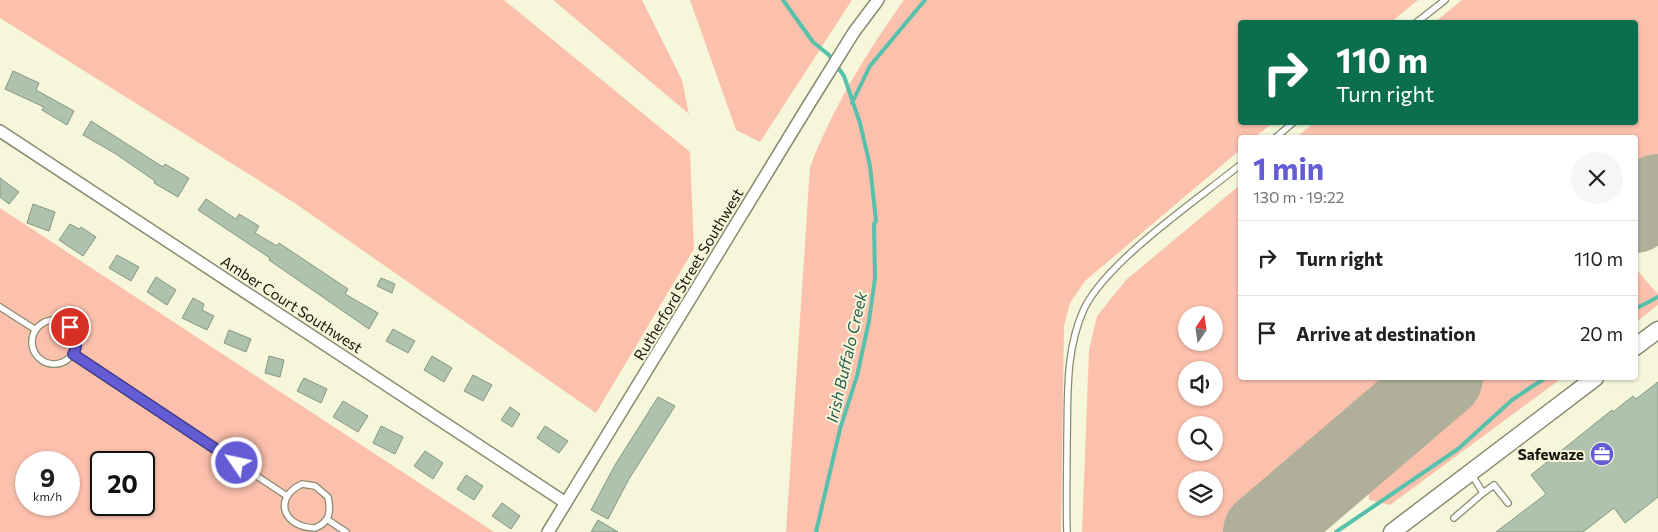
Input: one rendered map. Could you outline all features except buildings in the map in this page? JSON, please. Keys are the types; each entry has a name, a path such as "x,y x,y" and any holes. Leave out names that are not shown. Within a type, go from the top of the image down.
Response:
{"street":[{"name":"Rutherford Street Southwest","path":"548,532 810,101 854,32 878,0"},
{"name":"Amber Court Southwest","path":"0,130 566,503"},
{"path":"1638,345 1658,330"},
{"path":"1400,530 1470,473 1592,380"}],"lane":[{"path":"1420,20 1445,0"},
{"path":"1279,135 1290,125"},
{"path":"1067,532 1068,378 1073,340 1084,309 1097,290 1126,258 1238,167"},
{"path":"0,307 36,330"},
{"path":"49,322 63,323 70,327 77,344 73,354 62,362 43,361 33,346 36,330 43,323 49,322"},
{"path":"73,354 287,496"},
{"path":"1470,473 1483,493"},
{"path":"302,484 309,484 322,489 329,503 328,520 316,528 300,527 294,524 286,512 284,504 290,490 302,484"},
{"path":"1454,518 1494,485 1508,503"},
{"path":"328,520 346,532"}],"shaded area":[{"path":"0,0 504,0 690,152 694,249 596,413 296,204 0,18"},
{"path":"553,0 642,0 682,80 689,114"},
{"path":"690,0 852,0 760,142 736,130"},
{"path":"904,0 1418,0 1393,20 1238,20 1238,125 1270,125 1258,135 1238,135 1238,152 1085,281 1070,303 1064,326 1061,532 786,532 810,167 840,102 877,40"},
{"path":"1462,0 1658,0 1658,161 1638,178 1638,135 1299,135 1311,125 1638,125 1638,20 1437,20"},
{"path":"1238,187 1238,380 1408,380 1233,532 1082,532 1089,350 1097,316 1126,280"},
{"path":"0,208 494,532 0,532"},
{"path":"1638,271 1658,294 1658,305 1638,321"},
{"path":"1475,380 1559,380 1390,505 1369,500 1368,485 1373,466"}],"waterway":[{"name":"Irish Buffalo Creek","path":"783,0 813,42 829,55 844,76 860,123 870,166 876,221 874,224 875,278 869,321 857,376 840,429 816,532"},
{"path":"852,103 870,66 925,0"},
{"path":"1638,307 1658,297"},
{"path":"1336,532 1458,449 1512,400 1542,380"}],"runway":[{"path":"1638,211 1658,194"},
{"path":"1263,532 1441,380"}],"place":[{"name":"Safewaze","path":"1602,454"}],"route":[{"path":"70,327 77,344 73,354 237,463"}]}
